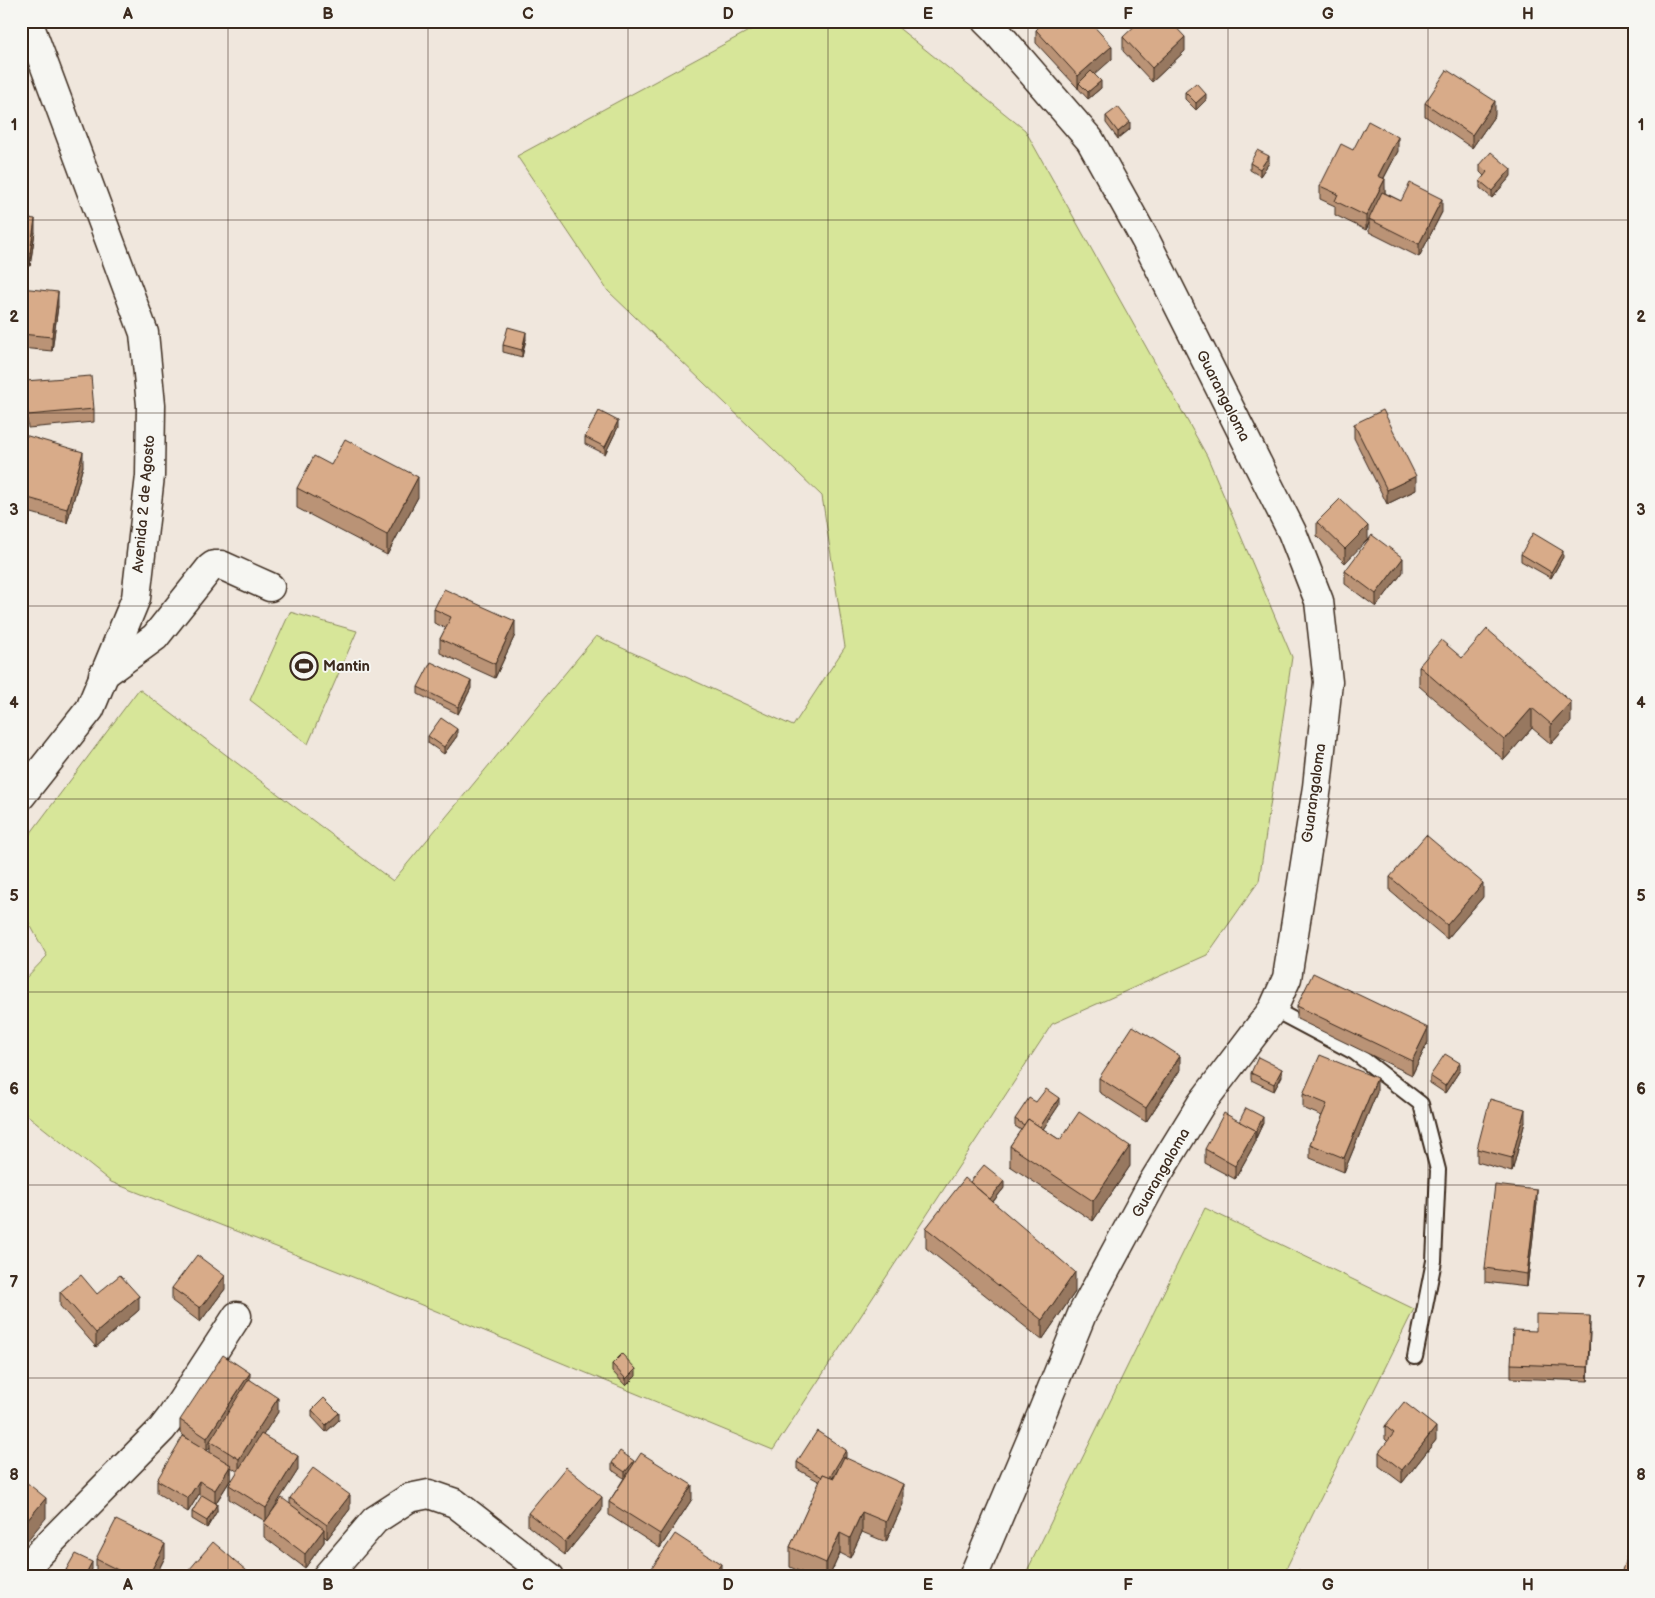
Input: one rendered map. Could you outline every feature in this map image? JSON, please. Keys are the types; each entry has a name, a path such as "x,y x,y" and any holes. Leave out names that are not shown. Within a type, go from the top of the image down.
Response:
{"street":[{"name":"Avenida 2 de Agosto","path":"21,796 90,709 136,598 150,476 151,405 144,332 28,21"},
{"name":"Guarangaloma","path":"973,1577 1082,1314 1153,1182 1196,1112 1273,1009 1287,978 1316,787 1328,682 1319,601 1292,532 1146,241 1090,140 986,21"},
{"path":"103,675 155,637 214,565 221,564 270,587"},
{"path":"21,1572 162,1430 237,1316"},
{"path":"326,1577 374,1520 409,1498 428,1494 455,1503 550,1577"}],"lane":[{"path":"1273,1009 1354,1052 1421,1104 1438,1170 1434,1261 1415,1357"}],"green space":[{"path":"767,21 890,21 1025,130 1207,456 1292,657 1259,881 1207,955 1052,1024 773,1450 373,1285 111,1182 21,1110 21,983 47,956 21,908 21,846 139,689 393,881 596,636 793,726 845,647 822,496 608,291 517,156"},
{"name":"Mantin","path":"290,612 357,631 308,744 250,700"},
{"path":"1205,1208 1414,1309 1282,1577 1024,1577"}],"building":[{"path":"1045,21 1089,21 1112,46 1078,76 1036,30"},
{"path":"1140,21 1170,21 1185,37 1152,68 1123,37"},
{"path":"1447,70 1495,101 1472,135 1425,103"},
{"path":"1091,71 1101,81 1088,92 1079,83"},
{"path":"1196,83 1206,94 1196,103 1185,92"},
{"path":"1118,107 1130,122 1118,132 1106,116"},
{"path":"1368,121 1398,137 1378,176 1385,179 1366,216 1335,201 1338,194 1320,186 1341,144 1353,150"},
{"path":"1257,150 1269,156 1260,169 1250,163"},
{"path":"1491,152 1511,169 1492,191 1480,181 1487,172 1480,165"},
{"path":"1410,183 1442,199 1419,244 1369,219 1382,192 1401,201"},
{"path":"21,217 35,219 30,253 21,252"},
{"path":"21,288 58,292 52,337 21,334"},
{"path":"508,327 526,332 522,350 503,345"},
{"path":"91,376 94,409 28,415 25,381"},
{"path":"1383,410 1416,476 1387,490 1354,424"},
{"path":"599,411 618,421 605,447 585,437"},
{"path":"21,434 83,452 67,509 21,496"},
{"path":"345,439 418,477 387,535 297,488 314,456 331,465"},
{"path":"1340,499 1368,526 1345,549 1317,522"},
{"path":"1533,533 1563,551 1551,572 1521,554"},
{"path":"1372,535 1403,558 1376,594 1345,571"},
{"path":"444,589 515,621 495,664 440,639 451,617 434,609"},
{"path":"1487,629 1571,702 1551,724 1532,708 1504,740 1419,666 1441,640 1462,658"},
{"path":"431,662 471,681 458,707 418,687"},
{"path":"441,718 457,729 444,747 428,736"},
{"path":"1426,835 1483,883 1447,925 1390,877"},
{"path":"1313,973 1428,1028 1412,1061 1297,1006"},
{"path":"1133,1026 1180,1056 1146,1108 1099,1078"},
{"path":"1445,1054 1460,1063 1445,1086 1430,1076"},
{"path":"1320,1055 1377,1078 1344,1158 1310,1144 1327,1104 1303,1094"},
{"path":"1258,1057 1282,1069 1274,1084 1251,1073"},
{"path":"1046,1089 1059,1098 1040,1127 1028,1119 1024,1125 1015,1119 1029,1098 1036,1102"},
{"path":"1490,1099 1525,1109 1512,1158 1477,1149"},
{"path":"1246,1108 1263,1117 1256,1131 1239,1122"},
{"path":"1079,1112 1130,1146 1093,1201 1010,1146 1028,1119 1060,1140"},
{"path":"1224,1113 1255,1130 1235,1166 1205,1149"},
{"path":"984,1165 1004,1181 990,1199 970,1182"},
{"path":"965,1178 1075,1272 1042,1320 926,1228"},
{"path":"1495,1185 1537,1190 1527,1274 1485,1268"},
{"path":"197,1255 225,1276 200,1308 172,1288"},
{"path":"81,1275 97,1294 120,1275 139,1296 96,1333 60,1292"},
{"path":"1536,1314 1590,1316 1588,1367 1511,1364 1513,1330 1536,1331"},
{"path":"622,1354 636,1369 626,1379 612,1364"},
{"path":"223,1355 250,1373 207,1438 180,1420"},
{"path":"249,1379 278,1398 239,1459 210,1441"},
{"path":"324,1398 339,1413 326,1425 312,1410"},
{"path":"1404,1402 1436,1427 1402,1470 1379,1452 1394,1433 1385,1426"},
{"path":"817,1431 846,1450 830,1477 823,1474 822,1477 797,1462"},
{"path":"261,1434 298,1456 266,1508 229,1485"},
{"path":"183,1436 231,1465 215,1490 199,1481 188,1498 157,1480"},
{"path":"620,1451 634,1461 625,1472 612,1463"},
{"path":"641,1453 692,1485 660,1534 609,1502"},
{"path":"844,1457 903,1484 886,1522 862,1512 850,1538 840,1533 826,1563 790,1547 823,1474 834,1478"},
{"path":"566,1467 602,1497 565,1542 528,1513"},
{"path":"313,1468 350,1495 327,1525 290,1498"},
{"path":"21,1478 46,1498 21,1528"},
{"path":"202,1495 217,1504 207,1521 192,1512"},
{"path":"282,1498 324,1529 305,1554 264,1523"},
{"path":"116,1520 165,1544 148,1577 132,1577 96,1559"},
{"path":"675,1534 721,1564 712,1577 646,1577"},
{"path":"213,1542 254,1577 183,1577"},
{"path":"1630,1545 1634,1546 1634,1577 1620,1577"},
{"path":"75,1554 92,1562 84,1577 79,1577 66,1570"},
{"path":"1298,1570 1332,1577 1297,1577"}],"place":[{"name":"Mantin","path":"304,666"}]}
